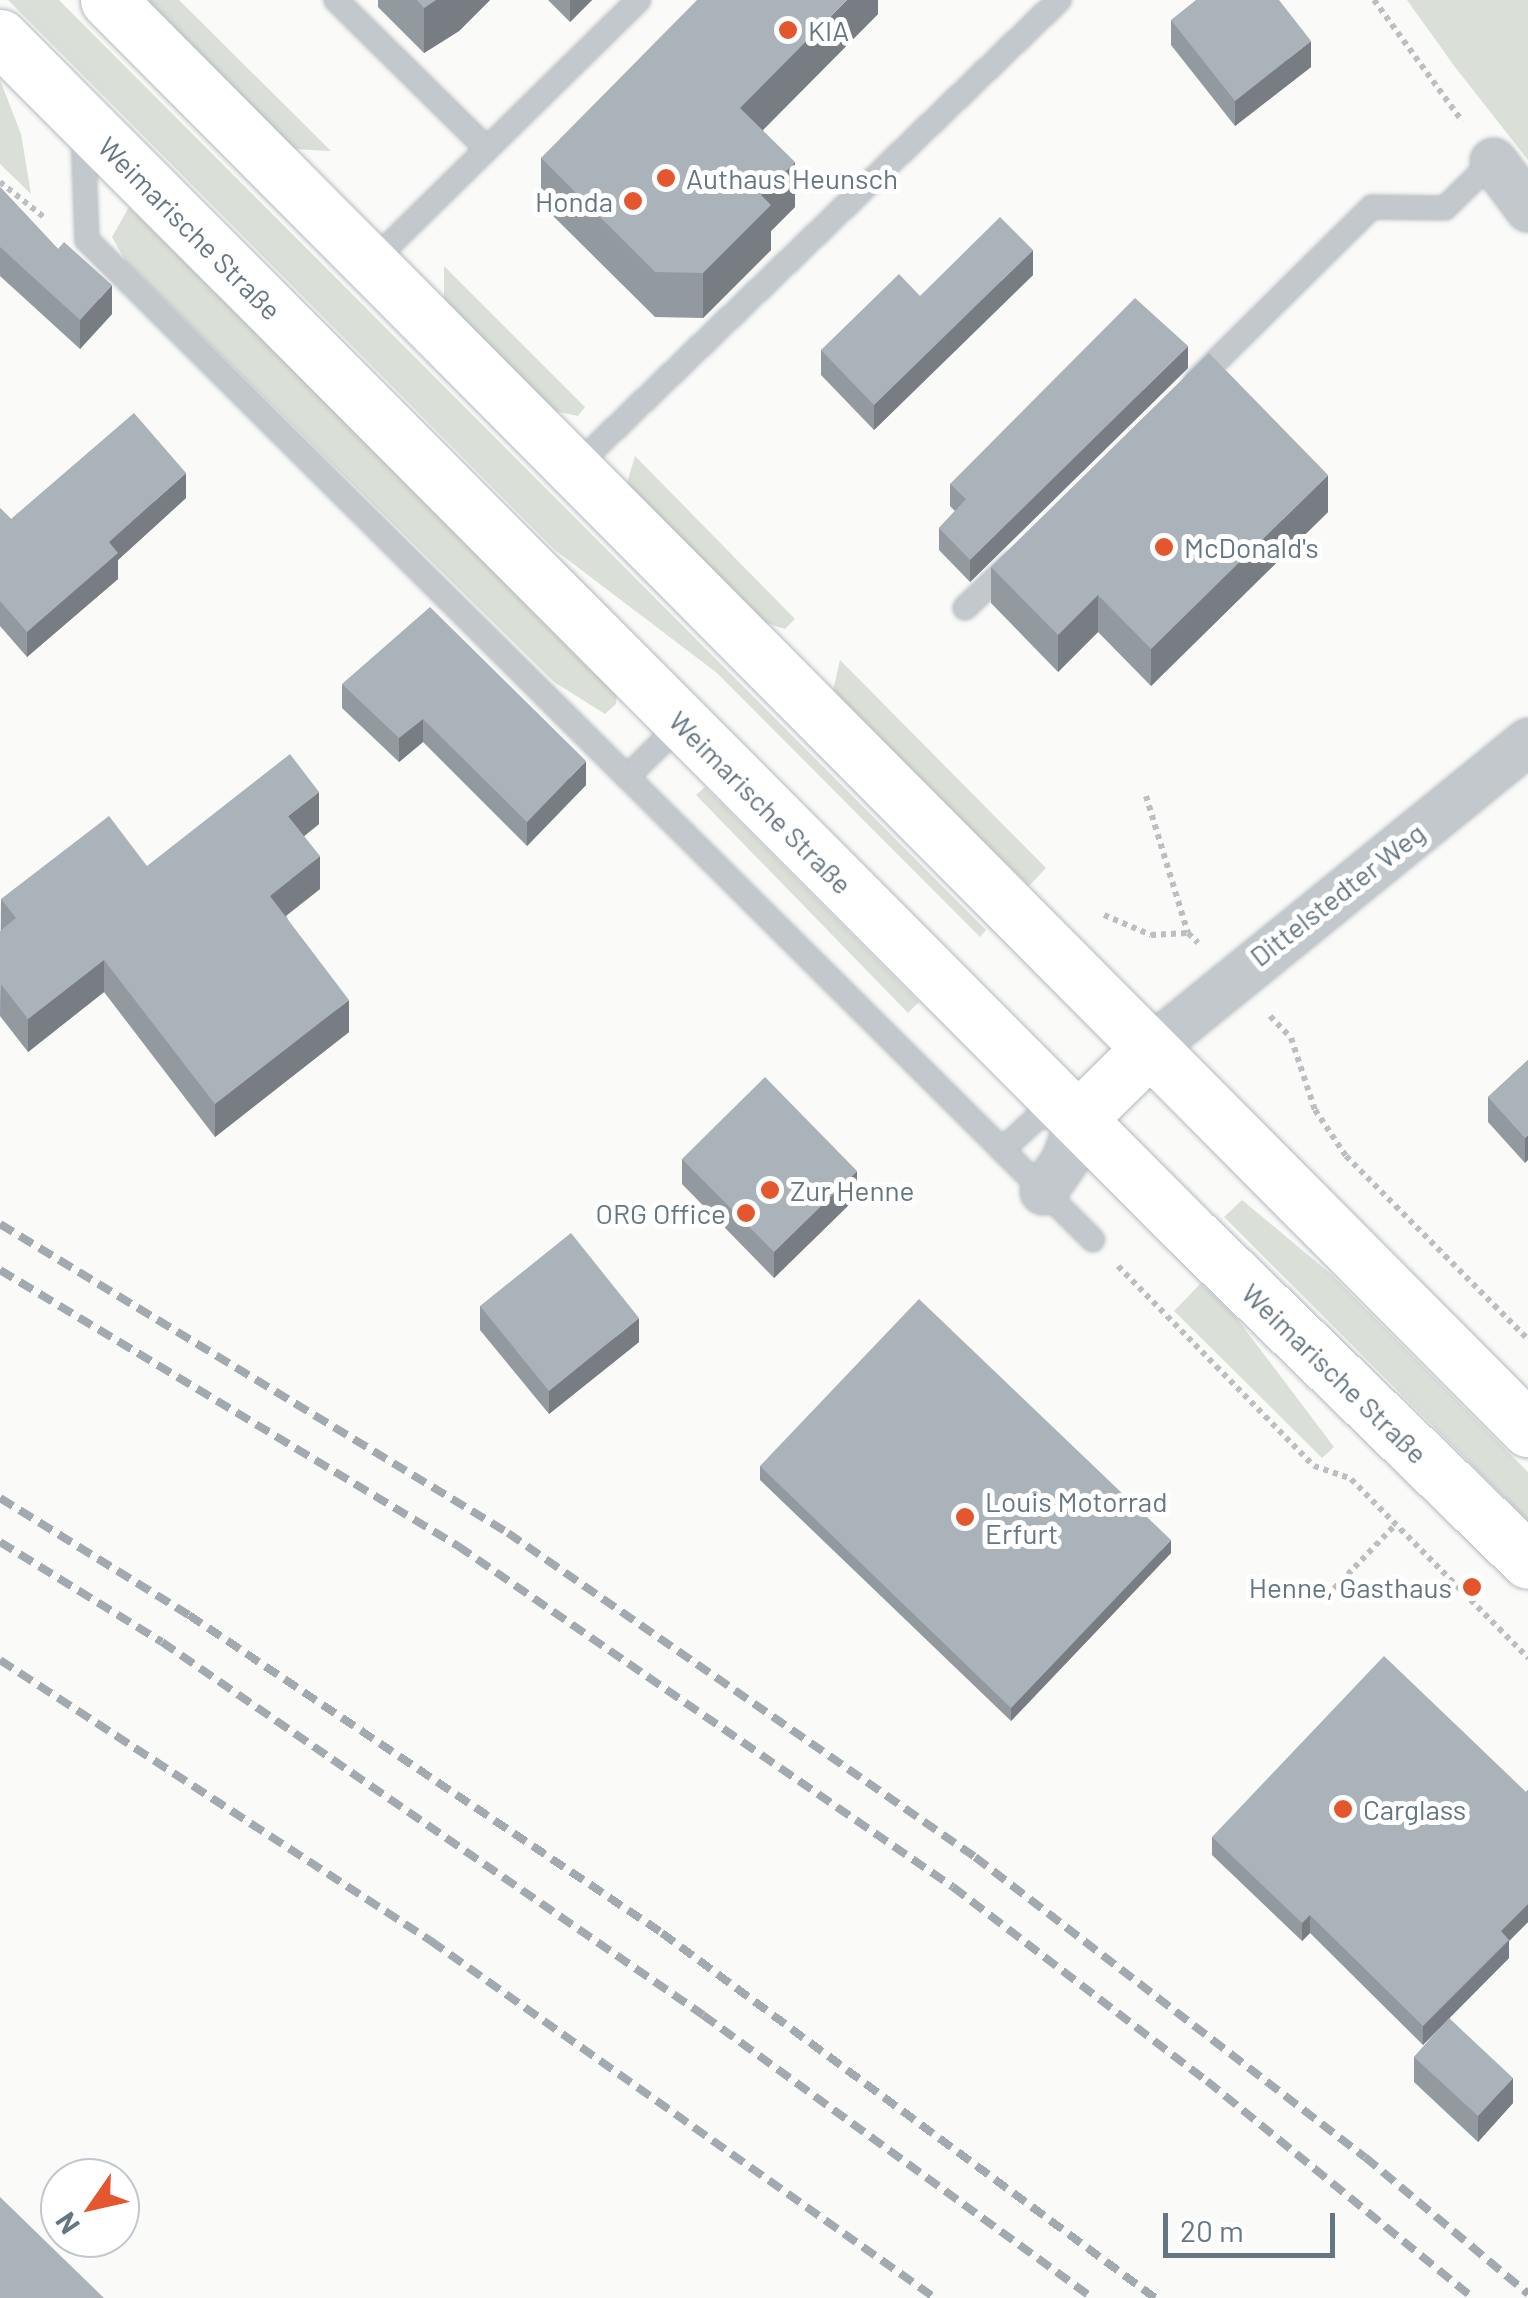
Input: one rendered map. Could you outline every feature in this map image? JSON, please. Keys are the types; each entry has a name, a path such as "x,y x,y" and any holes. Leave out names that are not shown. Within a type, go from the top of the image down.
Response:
{"main road":[{"path":"108,0 1528,1429"},
{"name":"Weimarische Straße","path":"0,37 682,723 1528,1561"},
{"path":"1080,1117 1148,1050"}],"street":[{"path":"1493,162 1528,208"},
{"name":"Dittelstedter Weg","path":"1148,1050 1234,976 1528,741"},
{"path":"1043,1191 1064,1161 1080,1117"}],"lane":[{"path":"336,0 487,149"},
{"path":"371,263 639,0"},
{"path":"572,470 1060,0"},
{"path":"82,119 87,240 1093,1240"},
{"path":"1176,401 1372,207 1445,208 1493,162"},
{"path":"965,608 1036,539"},
{"path":"628,777 682,723"},
{"path":"1002,1150 1038,1117 1080,1117"}],"path":[{"path":"1374,0 1493,162"},
{"path":"1146,796 1188,933 1291,1038 1315,1110 1346,1156 1528,1339"},
{"path":"1098,909 1109,920 1151,934 1188,933"},
{"path":"1093,1240 1314,1466 1351,1480 1528,1658"},
{"path":"1327,1596 1395,1525"}],"shaded area":[{"path":"8,0 59,0 986,930 980,937 717,673 555,550"},
{"path":"143,0 179,0 331,151 292,149"},
{"path":"1407,0 1528,0 1528,160 1455,67"},
{"path":"0,80 21,134 31,194 0,164"},
{"path":"129,207 617,692 616,704 605,714 554,682 126,262 112,237"},
{"path":"444,266 585,407 578,416 554,411 444,300"},
{"path":"635,456 795,619 785,629 766,623 627,483"},
{"path":"840,660 1046,868 1029,886 833,691"},
{"path":"705,787 919,1002 908,1013 696,795"},
{"path":"1242,1200 1332,1275 1528,1472 1528,1521 1224,1217"},
{"path":"1201,1283 1235,1316 1334,1447 1322,1458 1174,1311"}],"building":[{"path":"417,0 436,0 424,8"},
{"name":"Authaus Heunsch","path":"697,0 847,0 740,108 795,162 761,195 771,205 703,273 655,272 541,158"},
{"path":"1196,0 1279,0 1311,41 1235,101 1171,20"},
{"path":"0,187 58,249 64,242 112,285 80,320 0,247"},
{"path":"1000,217 1033,250 874,405 821,350 899,274 920,296"},
{"path":"1135,298 1188,346 970,560 939,528 966,499 950,484"},
{"path":"1209,353 1328,475 1151,649 1098,595 1058,635 991,567"},
{"path":"134,413 186,473 109,542 118,553 27,632 0,601 0,508 11,519"},
{"path":"430,607 586,761 527,822 423,719 399,738 342,684"},
{"path":"290,754 319,792 288,816 320,856 270,896 349,1000 215,1104 104,960 28,1019 0,983 0,931 16,918 1,899 109,816 147,866"},
{"path":"1528,1060 1528,1135 1525,1138 1488,1097"},
{"name":"Zur Henne","path":"765,1077 857,1171 774,1252 682,1159"},
{"path":"571,1233 639,1318 549,1391 480,1306"},
{"path":"919,1299 1171,1540 1011,1708 760,1466"},
{"path":"1384,1656 1528,1790 1528,1904 1501,1931 1509,1940 1423,2026 1310,1915 1302,1923 1212,1837"},
{"path":"1449,2018 1513,2078 1478,2116 1414,2057"},
{"path":"0,2197 40,2236 40,2258 63,2258 104,2298 0,2298"}],"railway":[{"path":"0,1224 508,1533 975,1857 1365,2157 1528,2294"},
{"path":"0,1270 458,1546 953,1887 1207,2081 1473,2298"},
{"path":"0,1498 189,1615 662,1933 1155,2298"},
{"path":"0,1542 162,1642 703,2015 1092,2298"},
{"path":"0,1660 431,1941 935,2298"}],"place":[{"name":"KIA","path":"788,30"},
{"name":"Authaus Heunsch","path":"666,178"},
{"name":"Honda","path":"633,201"},
{"name":"McDonald's","path":"1164,547"},
{"name":"Zur Henne","path":"770,1190"},
{"name":"ORG Office","path":"746,1213"},
{"name":"Louis Motorrad Erfurt","path":"965,1517"},
{"name":"Henne, Gasthaus","path":"1472,1587"},
{"name":"Carglass","path":"1343,1809"}]}
